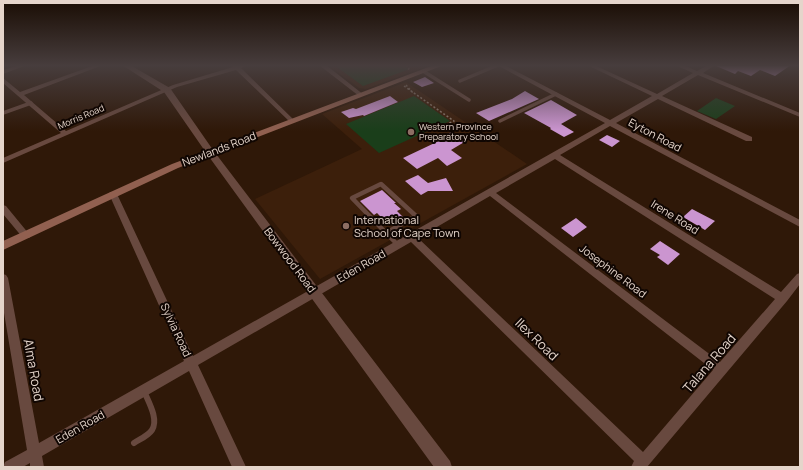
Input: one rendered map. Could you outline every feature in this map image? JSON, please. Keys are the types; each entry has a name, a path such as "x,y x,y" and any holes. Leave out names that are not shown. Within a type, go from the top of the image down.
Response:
{"main road":[{"name":"Newlands Road","path":"3,246 155,174 382,87"}],"street":[{"path":"11,87 66,134"},
{"path":"20,94 39,87"},
{"name":"Bowwood Road","path":"162,87 167,90 210,152 444,467"},
{"name":"Morris Road","path":"3,161 176,87"},
{"path":"257,87 292,121"},
{"path":"351,87 361,95"},
{"name":"Eyton Road","path":"542,87 800,224"},
{"path":"637,87 749,138"},
{"name":"Eden Road","path":"10,467 673,87"},
{"path":"733,87 800,114"},
{"name":"Irene Road","path":"554,155 784,298"},
{"name":"Josephine Road","path":"490,192 722,370"},
{"name":"Sylvia Road","path":"113,194 239,467"},
{"path":"3,208 26,236"},
{"name":"Ilex Road","path":"412,237 640,464"},
{"name":"Talana Road","path":"640,464 784,298 800,277"},
{"name":"Alma Road","path":"3,278 37,467"}],"lane":[{"path":"448,87 469,100"},
{"path":"500,121 556,94"},
{"path":"3,113 31,103"},
{"path":"386,233 416,216 381,184 352,198 386,233 398,245"},
{"path":"134,443 154,428 152,412 144,391"}],"path":[{"path":"406,87 414,94 454,121 430,131"}],"shaded area":[{"path":"358,87 372,87 366,89"},
{"path":"393,87 413,87 527,164 320,279 255,199 362,149 322,114"}],"green space":[{"path":"414,96 450,121 379,153 346,124"},
{"path":"716,98 735,106 716,119 697,111"}],"building":[{"path":"525,91 539,99 489,121 476,113 512,99"},
{"path":"390,96 398,102 364,116 349,118 341,112 353,108 356,109"},
{"path":"551,100 577,115 561,124 574,132 564,137 524,113"},
{"path":"452,132 466,141 451,150 462,158 447,166 438,158 417,169 403,158 441,140 438,138"},
{"path":"607,135 620,141 612,147 599,140"},
{"path":"418,175 428,183 446,178 453,191 428,191 421,195 405,181"},
{"path":"382,190 401,209 397,211 403,217 389,225 377,213 374,215 360,201"},
{"path":"692,209 715,221 705,230 683,217"},
{"path":"576,218 587,227 573,237 561,228"},
{"path":"660,241 680,254 668,265 657,257 660,255 650,249"}],"place":[{"name":"Western Province Preparatory School","path":"411,132"},
{"name":"International School of Cape Town","path":"346,226"}]}
